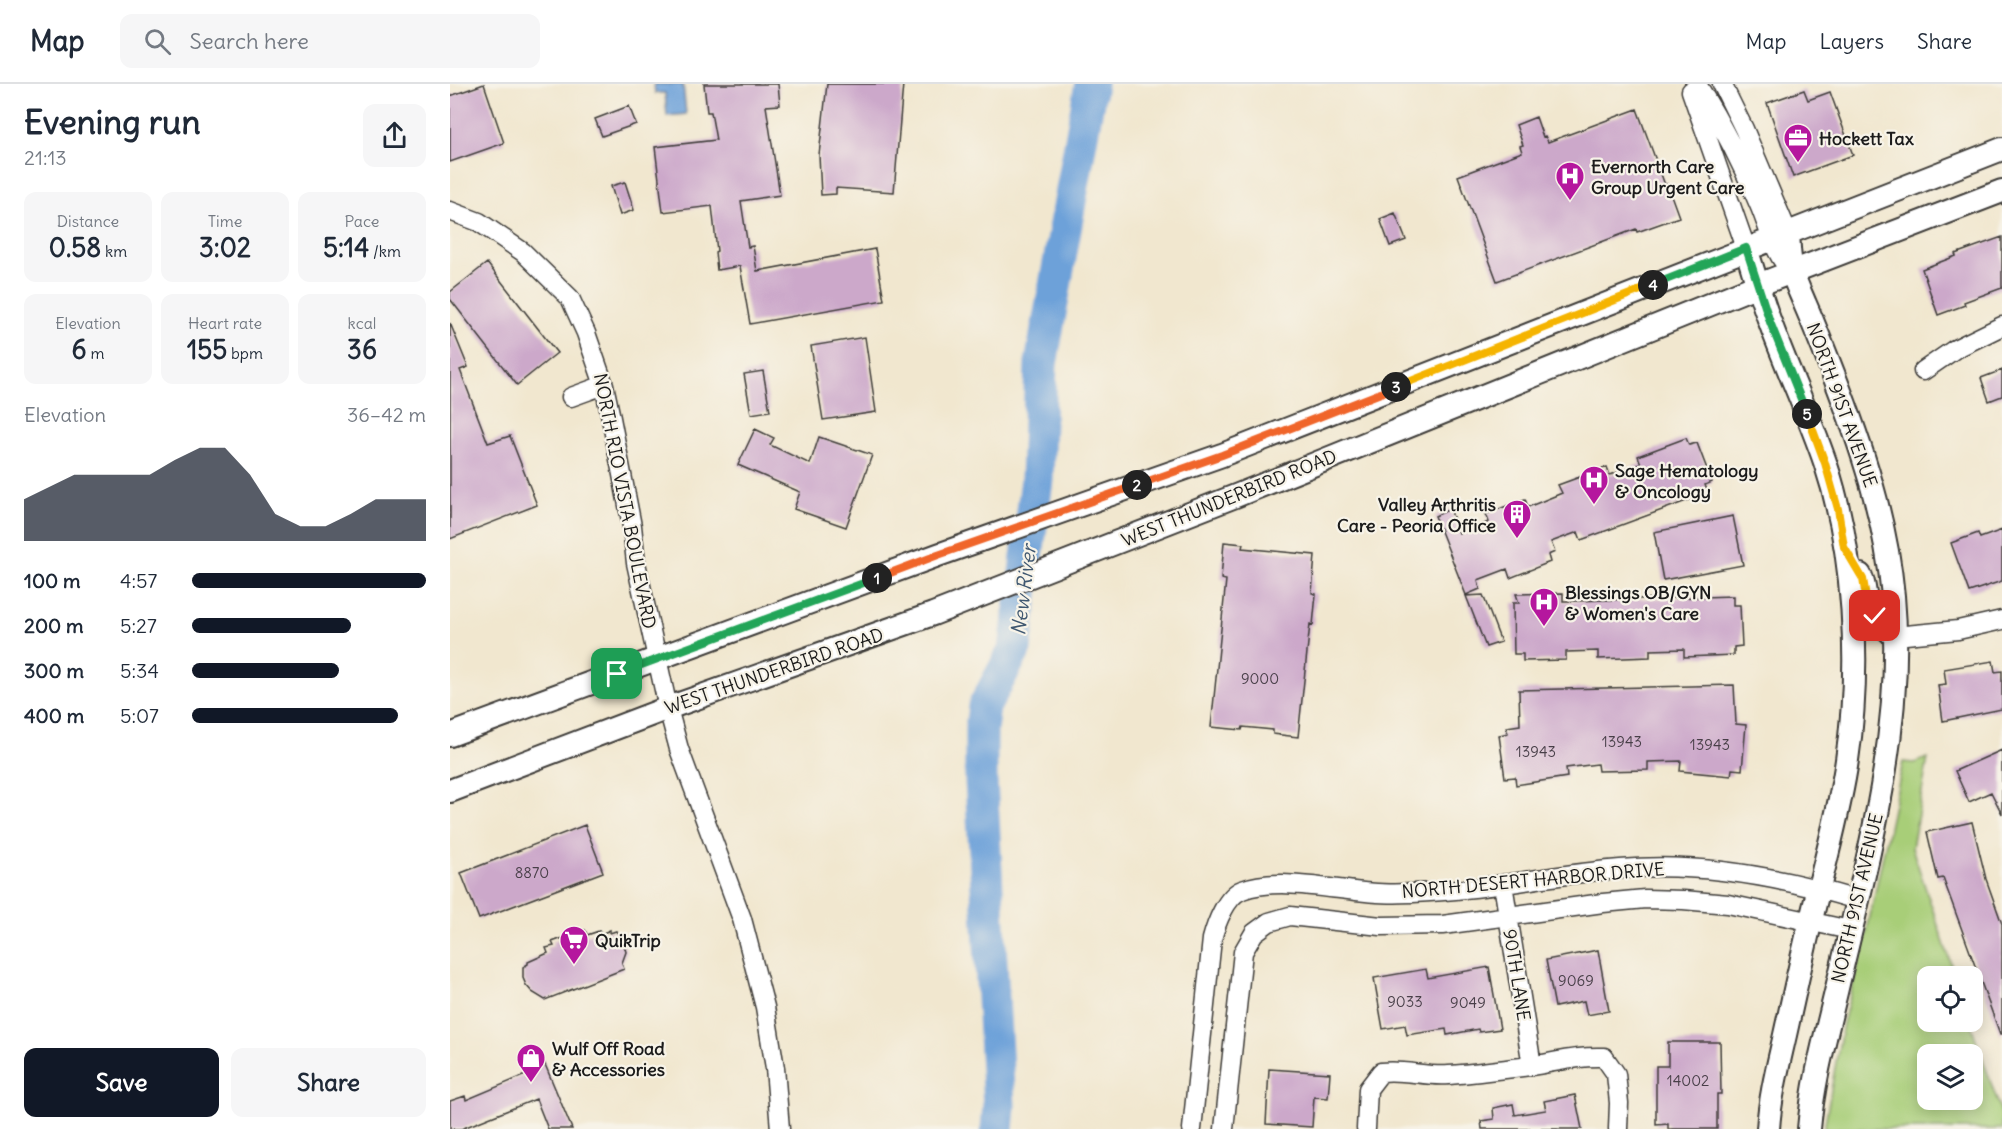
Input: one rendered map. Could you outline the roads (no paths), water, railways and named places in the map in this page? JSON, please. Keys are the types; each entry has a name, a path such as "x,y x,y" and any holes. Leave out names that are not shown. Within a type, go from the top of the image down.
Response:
{"main road":[{"path":"450,736 938,555 1173,472 1358,402 2002,149"},
{"name":"WEST THUNDERBIRD ROAD","path":"450,791 668,708 933,614 1758,285 2002,191"},
{"name":"NORTH 91ST AVENUE","path":"1780,236 1863,452 1887,540 1895,636 1893,696 1885,765 1872,836 1814,1087 1809,1129"},
{"name":"NORTH 91ST AVENUE","path":"1746,248 1770,322 1825,463 1838,509 1852,607 1854,645 1854,695 1847,760 1835,827 1810,921 1775,1081 1768,1129"},
{"path":"1844,547 1863,579 1867,603 1871,610 1881,624 1895,636"}],"street":[{"name":"NORTH 91ST AVENUE","path":"1689,84 1746,248"},
{"path":"1697,84 1742,167 1761,208 1780,236"},
{"name":"NORTH 91ST AVENUE","path":"1722,84 1744,129 1780,236"},
{"name":"NORTH RIO VISTA BOULEVARD","path":"450,211 479,222 523,252 570,298 586,333 604,385 632,526 636,563 668,708 679,749 742,919 753,958 770,1030 780,1129"},
{"path":"1923,371 1956,349 2002,327"},
{"path":"571,397 604,385"},
{"path":"1895,636 1958,630 2002,620"},
{"name":"NORTH DESERT HARBOR DRIVE","path":"1192,1129 1212,939 1217,922 1239,891 1274,884 1377,893 1443,892 1590,872 1653,867 1690,867 1730,872 1818,889 1857,900"},
{"name":"90TH LANE","path":"1503,884 1532,1065"},
{"name":"NORTH DESERT HARBOR DRIVE","path":"1224,1129 1243,952 1254,933 1269,922 1290,916 1381,926 1443,925 1603,903 1653,900 1728,904 1850,930"},
{"path":"1366,1129 1368,1089 1381,1072 1396,1070 1423,1075 1447,1075 1532,1065 1581,1056 1604,1057 1616,1074 1619,1103 1618,1129"}],"water":[{"path":"654,84 683,84 686,114 667,116 665,93 655,93"}],"waterway":[{"name":"New River","path":"997,1129 999,1106 981,780 981,729 984,707 1015,649 1037,480 1041,364 1091,84"}],"place":[{"name":"Hockett Tax","path":"1798,164"},
{"name":"Evernorth Care Group Urgent Care","path":"1570,202"},
{"name":"Sage Hematology & Oncology","path":"1594,506"},
{"name":"Valley Arthritis Care - Peoria Office","path":"1517,540"},
{"name":"Blessings OB/GYN & Women's Care","path":"1544,628"},
{"name":"QuikTrip","path":"574,966"},
{"name":"Wulf Off Road & Accessories","path":"531,1084"}]}
